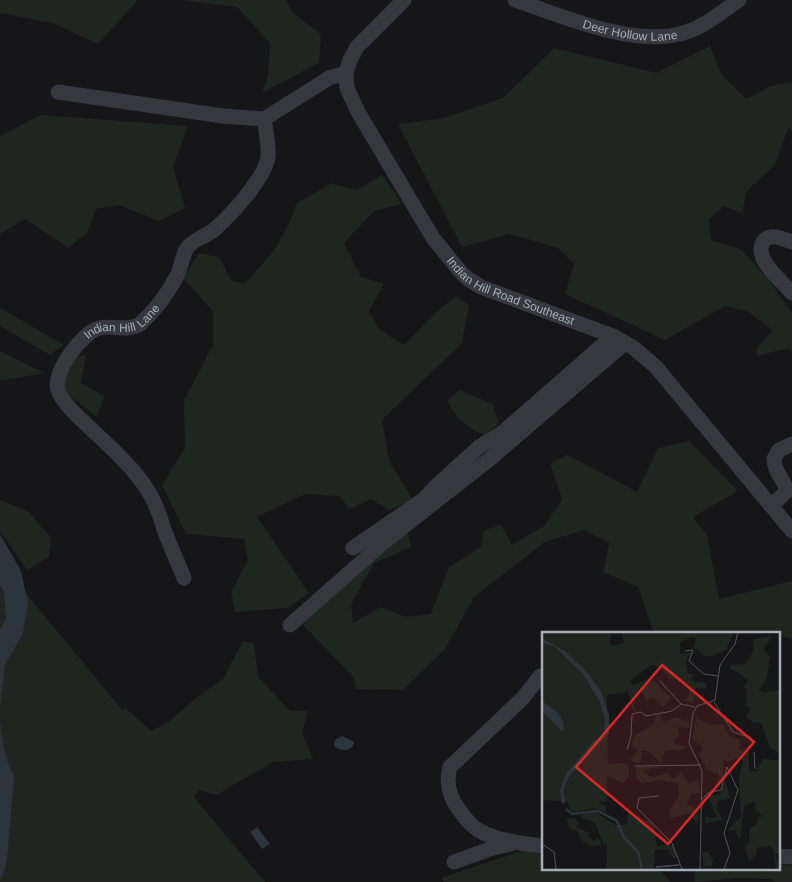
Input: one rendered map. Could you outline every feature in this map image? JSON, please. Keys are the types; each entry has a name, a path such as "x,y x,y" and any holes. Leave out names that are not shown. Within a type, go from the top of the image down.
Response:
{"street":[{"path":"58,92 223,116 264,119 329,78 346,73 357,47 404,0"},
{"name":"Deer Hollow Lane","path":"515,0 596,27 645,37 665,37 702,26 739,0"},
{"name":"Indian Hill Road Southeast","path":"346,73 347,88 358,112 433,238 459,270 468,279 491,291 619,340 643,355 656,367 792,531"},
{"name":"Indian Hill Lane","path":"184,578 149,492 116,452 85,424 63,400 58,392 58,378 65,362 86,335 93,330 111,326 129,328 138,325 152,312 178,275 189,246 215,228 248,193 262,173 268,157 264,119"},
{"path":"792,242 772,236 762,244 760,252 764,263 792,293"},
{"path":"352,548 423,500 479,447 502,433 619,340"},
{"path":"290,625 384,542 491,458 619,340"},
{"path":"771,506 787,491 786,485 776,471 774,458 779,450 792,444"},
{"path":"540,676 523,698 450,767 447,778 452,800 467,820 480,831 514,843 542,846"},
{"path":"454,862 493,848 514,843"}],"shaded area":[{"path":"0,0 138,0 98,44 53,23 0,13"},
{"path":"180,0 286,0 293,13 321,34 319,63 262,93 268,76 270,43 237,7"},
{"path":"710,46 721,74 746,99 771,86 792,82 792,130 788,128 775,165 747,191 742,213 724,206 709,219 711,240 742,250 767,278 792,313 792,353 790,348 757,356 757,348 773,330 747,311 725,306 665,340 565,294 574,264 558,248 510,234 462,247 398,124 444,118 503,98 554,48 656,73"},
{"path":"41,115 188,126 173,167 185,208 159,221 119,205 96,209 87,233 68,248 25,219 0,234 0,136"},
{"path":"382,175 402,204 374,211 344,243 361,277 384,284 369,311 379,329 404,345 435,313 456,296 469,305 462,343 382,420 389,461 413,500 389,510 371,499 350,509 339,496 305,494 257,517 309,593 288,608 235,612 231,592 248,560 244,539 186,534 162,485 185,448 184,400 213,345 213,311 183,278 199,253 219,257 231,280 245,284 274,250 289,224 297,203 332,183 356,190"},
{"path":"0,308 64,345 50,355 0,326"},
{"path":"0,351 44,373 0,381"},
{"path":"76,356 86,356 81,383 104,396 97,417 66,393 63,378"},
{"path":"460,390 492,404 499,423 485,435 473,430 462,422 450,406 447,400"},
{"path":"689,441 738,491 693,517 707,535 719,599 792,581 792,639 780,636 780,632 654,632 638,587 603,572 609,543 584,530 545,542 474,597 445,649 403,690 356,689 354,678 303,625 314,607 407,528 411,547 374,563 351,604 353,623 381,607 406,617 431,614 449,567 481,547 484,530 501,525 512,545 544,526 562,500 550,463 568,455 637,492 658,448"},
{"path":"0,500 29,512 51,538 49,557 27,570 0,531"},
{"path":"0,534 21,571 28,603 23,633 5,665 0,707 0,630 6,618 4,592 0,585"},
{"path":"0,562 123,711 125,707 151,731 170,721 191,702 223,679 243,641 254,644 258,677 290,711 308,711 302,733 313,759 273,762 216,795 199,790 194,797 265,882 0,882"},
{"path":"0,720 6,755 14,776 8,850 5,868 0,880"},
{"path":"342,736 354,742 351,748 343,750 334,746 335,740"},
{"path":"257,827 270,844 262,849 250,832"},
{"path":"524,850 542,854 542,870 660,870 670,882 444,882 441,878"},
{"path":"780,864 792,866 792,882 774,882 772,879 738,878 695,882 695,870 780,870"}]}
